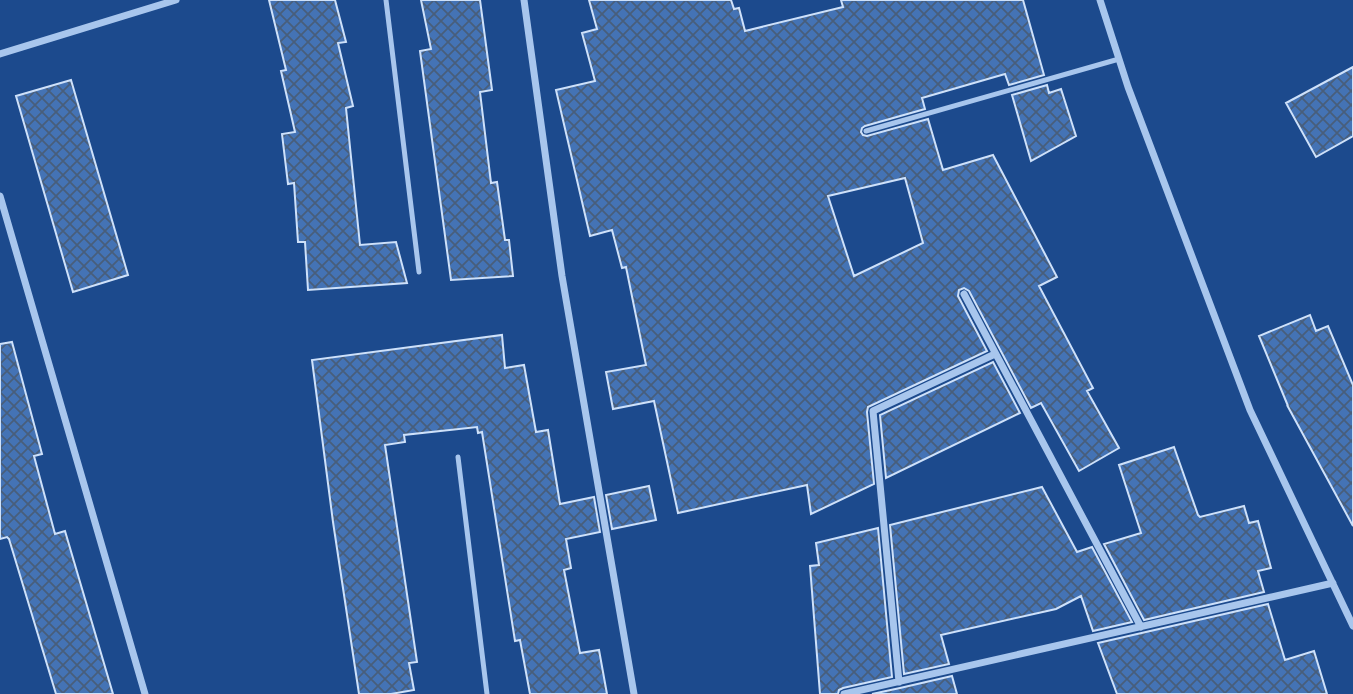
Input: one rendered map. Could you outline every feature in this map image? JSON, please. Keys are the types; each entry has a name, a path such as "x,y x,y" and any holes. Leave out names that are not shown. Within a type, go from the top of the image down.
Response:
{"street":[{"path":"0,54 176,0"},
{"path":"524,0 562,276 634,694"},
{"path":"1100,0 1128,87 1250,410 1353,626"},
{"path":"0,196 145,694"},
{"path":"964,294 1141,627"},
{"path":"899,682 873,411 995,354"},
{"path":"844,694 1333,583"}],"lane":[{"path":"386,0 419,272"},
{"path":"866,131 1119,59"},
{"path":"458,457 487,694"}],"building":[{"path":"269,0 335,0 346,42 338,43 353,106 346,108 360,245 396,242 407,283 308,290 305,242 298,242 294,183 288,184 282,134 295,132 281,71 286,70"},
{"path":"421,0 480,0 492,90 480,92 491,183 497,182 513,276 451,280 420,51 431,49"},
{"path":"589,0 731,0 734,9 739,8 745,31 843,7 841,0 1023,0 1044,75 1009,85 1005,74 922,98 925,109 865,126 861,132 867,136 928,119 943,170 993,155 1057,277 1039,286 1093,388 1087,391 1119,448 1079,471 1041,403 1031,408 969,291 964,288 959,290 958,296 987,351 868,407 874,484 811,514 807,485 678,513 654,401 613,409 606,372 646,365 626,267 622,268 612,230 590,236 556,90 595,81 582,33 597,29","holes":["905,178 923,243 854,276 828,196"]},
{"path":"1353,67 1353,136 1316,157 1286,103"},
{"path":"71,80 128,275 73,292 16,96"},
{"path":"1047,85 1049,93 1061,89 1076,136 1031,161 1012,95"},
{"path":"1310,315 1316,331 1328,326 1353,385 1353,526 1287,405 1259,336"},
{"path":"502,335 505,368 524,365 536,432 548,430 560,504 594,497 600,532 566,539 571,568 564,570 580,653 599,650 607,694 530,694 520,640 515,641 482,432 478,433 477,427 404,435 405,442 385,445 417,662 409,663 414,690 391,694 359,694 312,360"},
{"path":"12,342 42,454 34,456 55,534 65,531 113,694 56,694 9,539 0,539 0,344"},
{"path":"993,362 1020,413 886,478 880,415"},
{"path":"1174,447 1198,515 1200,517 1244,506 1249,523 1258,521 1271,568 1258,571 1264,592 1144,620 1104,544 1141,533 1119,465"},
{"path":"649,486 656,520 612,529 606,495"},
{"path":"1042,487 1077,552 1092,547 1132,622 1093,631 1081,596 1056,609 941,635 949,664 904,674 890,525"},
{"path":"878,528 892,677 843,688 838,694 820,694 810,566 819,565 816,543"},
{"path":"1268,604 1285,660 1314,651 1327,694 1117,694 1098,643"},
{"path":"952,676 957,694 872,694 900,688"}]}
